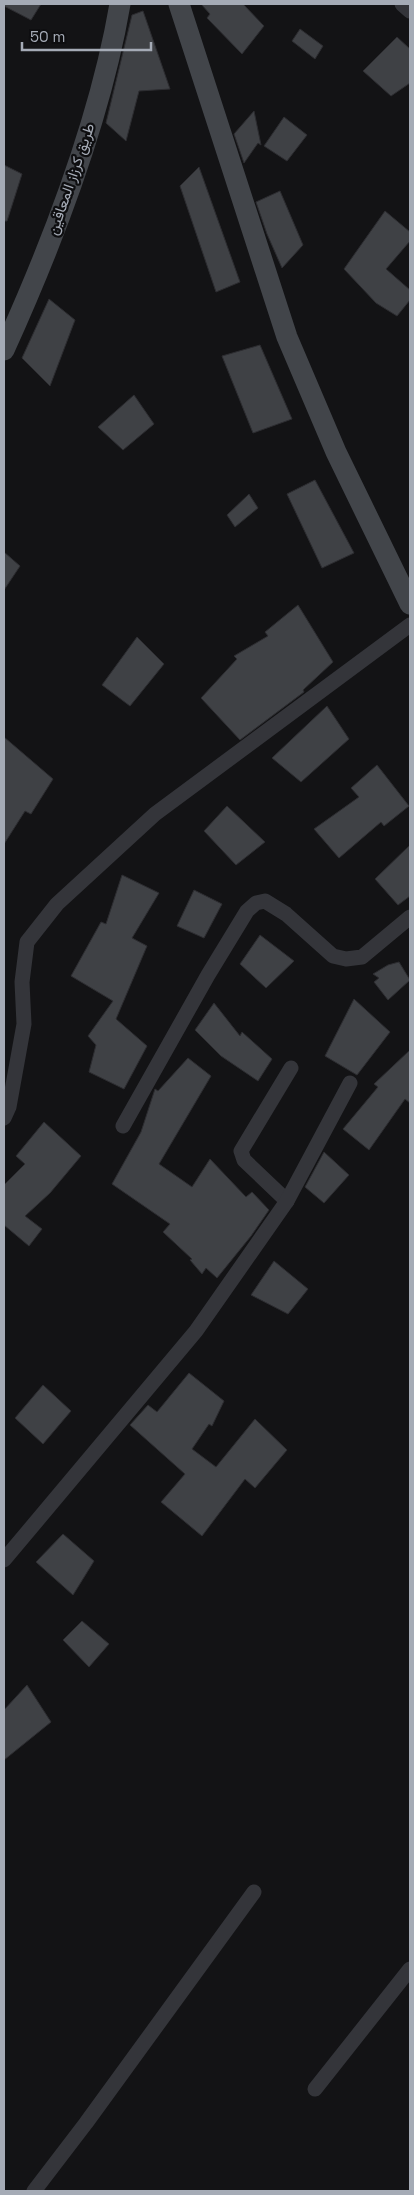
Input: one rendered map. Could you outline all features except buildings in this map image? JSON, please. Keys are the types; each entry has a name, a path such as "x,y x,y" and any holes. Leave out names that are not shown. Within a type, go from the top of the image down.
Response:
{"street":[{"name":"طريق كرزاز المعاقين","path":"4,350 32,288 74,174 112,54 120,4"},
{"path":"179,4 287,337 336,452 410,604"},
{"path":"402,4 410,11"},
{"path":"4,1118 9,1107 24,1024 22,982 26,942 57,904 155,814 410,625"},
{"path":"123,1126 208,974 246,911 256,903 265,901 279,910 334,956 346,959 362,957 410,917"},
{"path":"288,1201 244,1160 241,1152 291,1068"},
{"path":"4,1560 196,1331 288,1201 350,1083"},
{"path":"34,2191 86,2123 254,1892"},
{"path":"315,2089 410,1969"}]}
